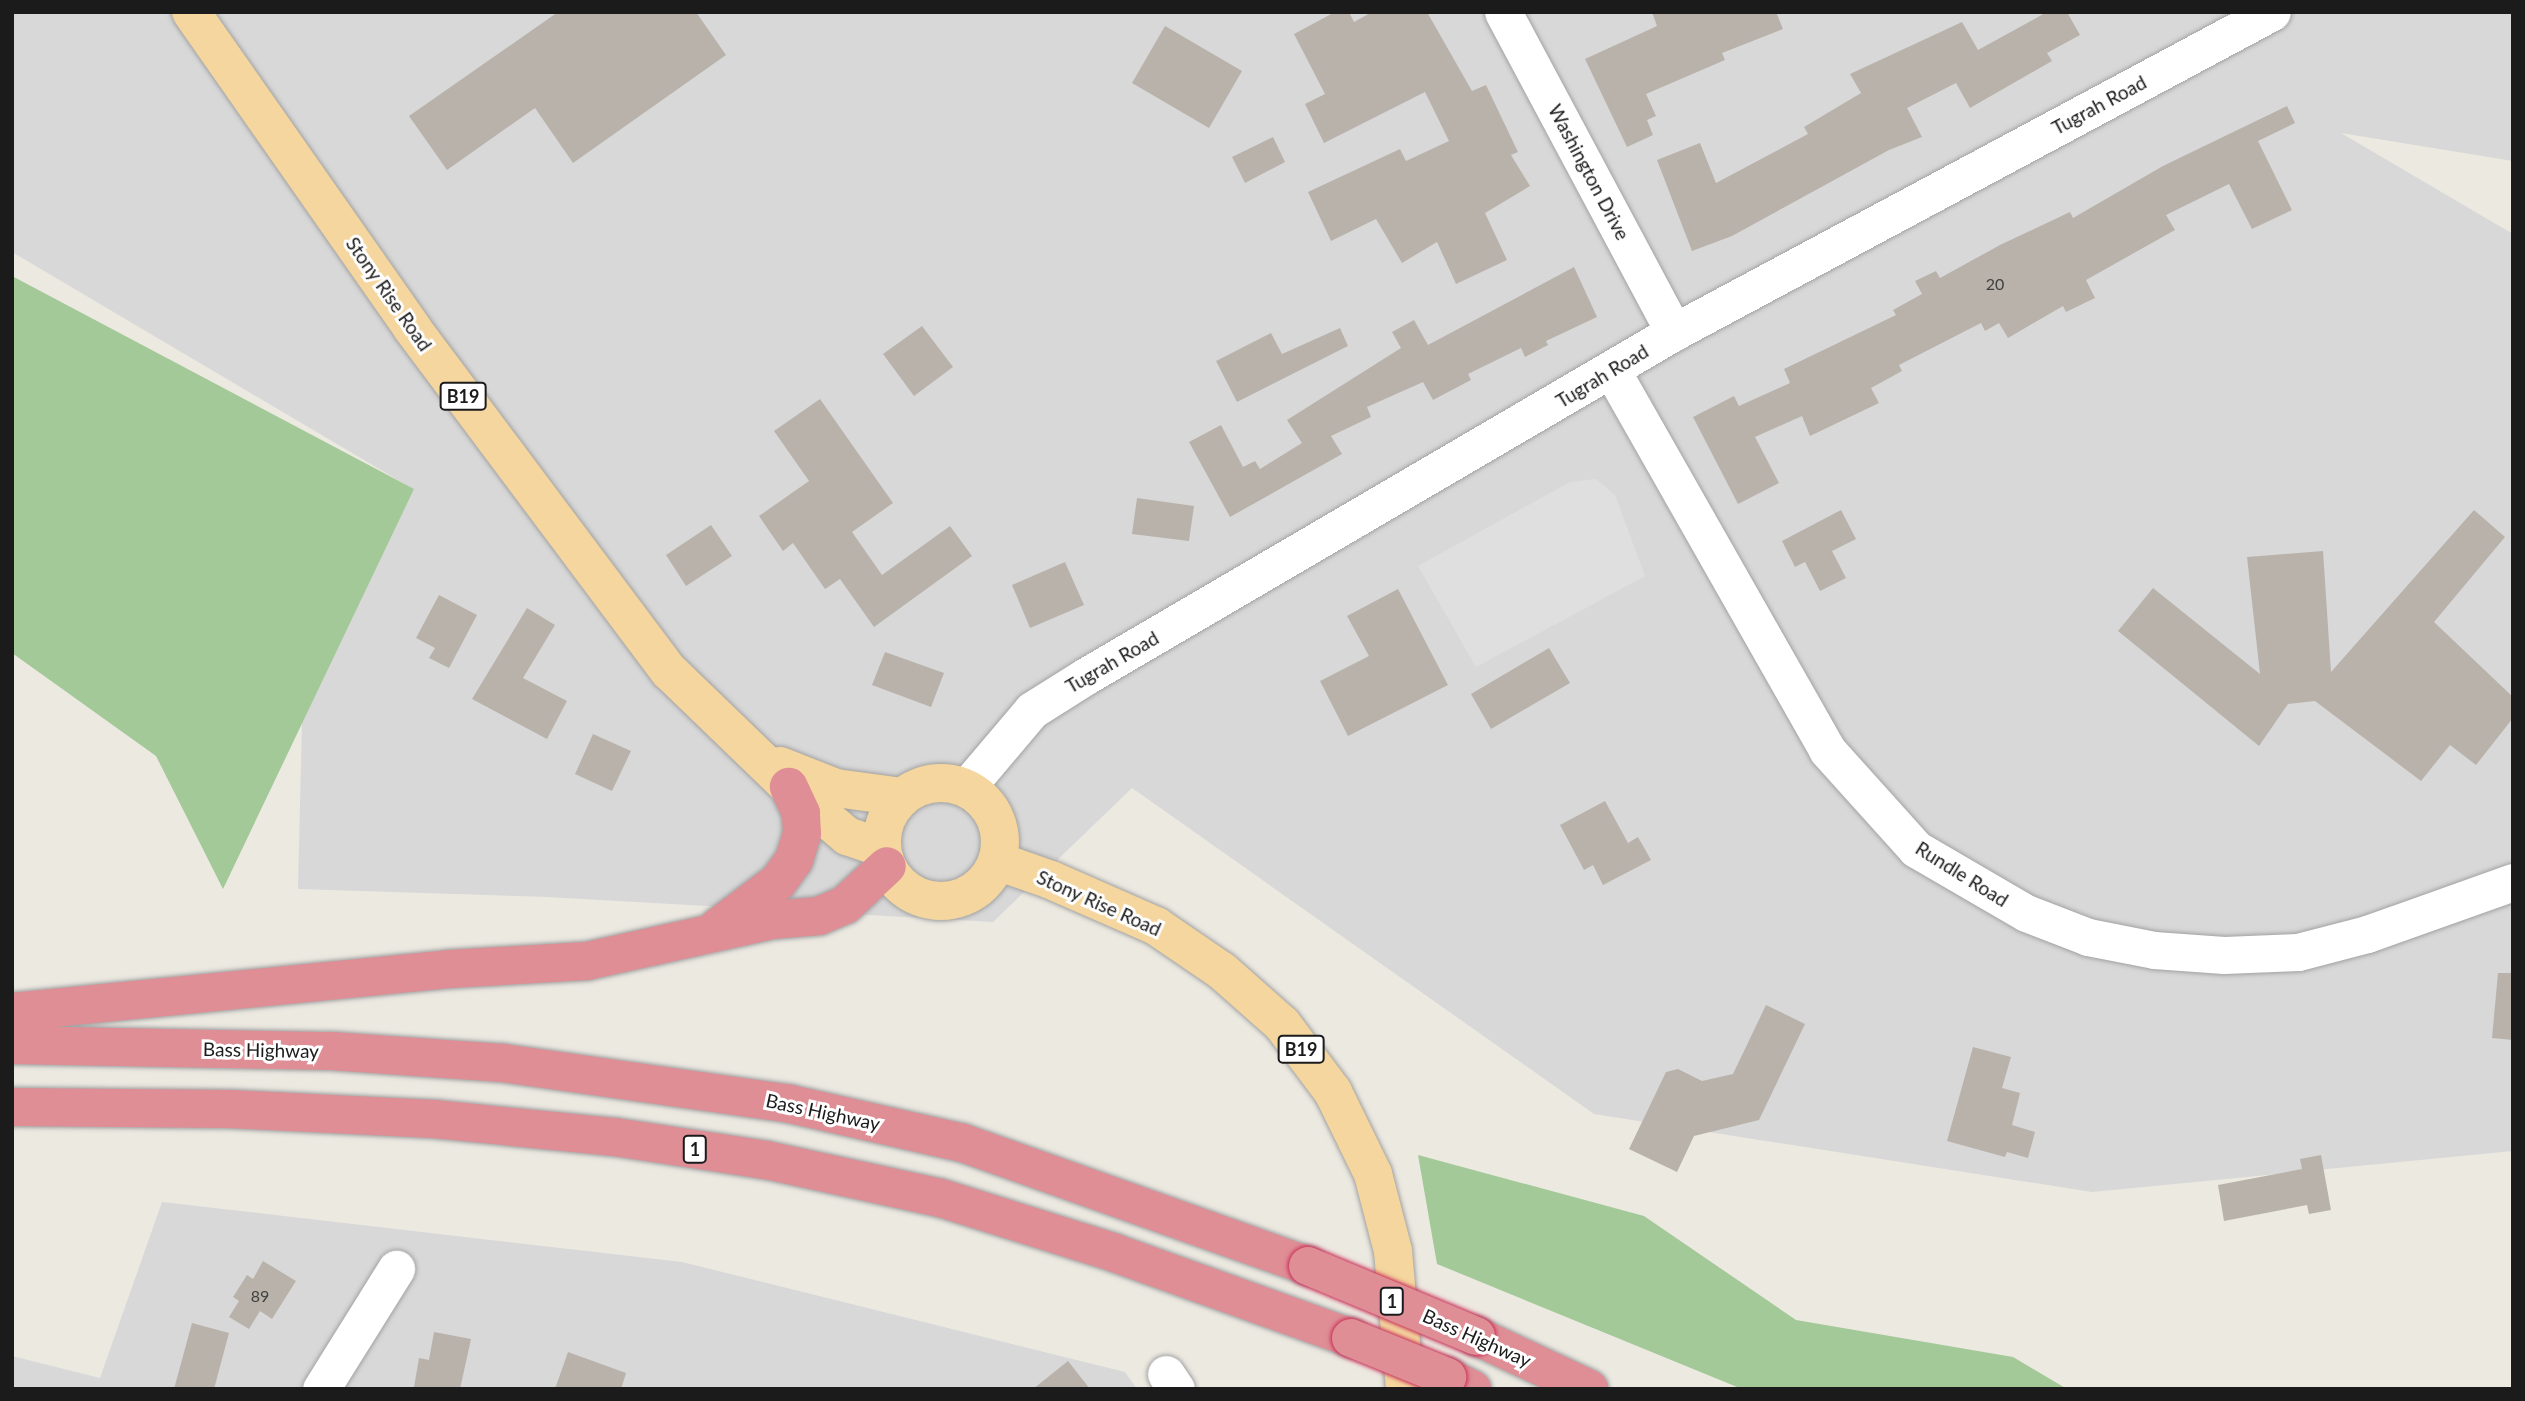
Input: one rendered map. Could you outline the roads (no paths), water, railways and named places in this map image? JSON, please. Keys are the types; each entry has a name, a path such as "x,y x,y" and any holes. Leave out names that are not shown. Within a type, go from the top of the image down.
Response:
{"highway":[{"path":"710,933 778,881 794,860 802,834 801,813 789,788"},
{"path":"12,1012 449,969 587,961 710,933 836,910 885,857"},
{"name":"Bass Highway","path":"12,1045 331,1051 503,1063 790,1104 963,1143 1308,1266 1476,1336 1589,1389"},
{"name":"1","path":"12,1107 229,1109 434,1119 615,1137 766,1160 941,1198 1115,1253 1351,1338 1459,1383"}],"main road":[{"name":"Stony Rise Road","path":"191,12 412,328 669,671 724,727 763,757 789,788 847,836 885,857"},
{"name":"Stony Rise Road","path":"763,757 836,788 902,797"},
{"path":"885,857 886,820 902,797 933,783 966,788 988,806 997,823 997,861"},
{"name":"B19","path":"885,857 908,890 938,900 969,893 986,879 997,861"},
{"name":"Stony Rise Road","path":"997,861 1051,880 1156,926 1222,971 1282,1024 1333,1092 1373,1174 1393,1251 1405,1389"}],"street":[{"name":"Washington Drive","path":"1503,12 1674,332"},
{"name":"Tugrah Road","path":"966,788 1039,706 1612,371 1674,332 2272,12"},
{"name":"Rundle Road","path":"1612,371 1827,750 1916,849 2025,913 2088,937 2154,950 2224,955 2298,952 2367,934 2513,882"},
{"path":"321,1389 396,1269"}]}
